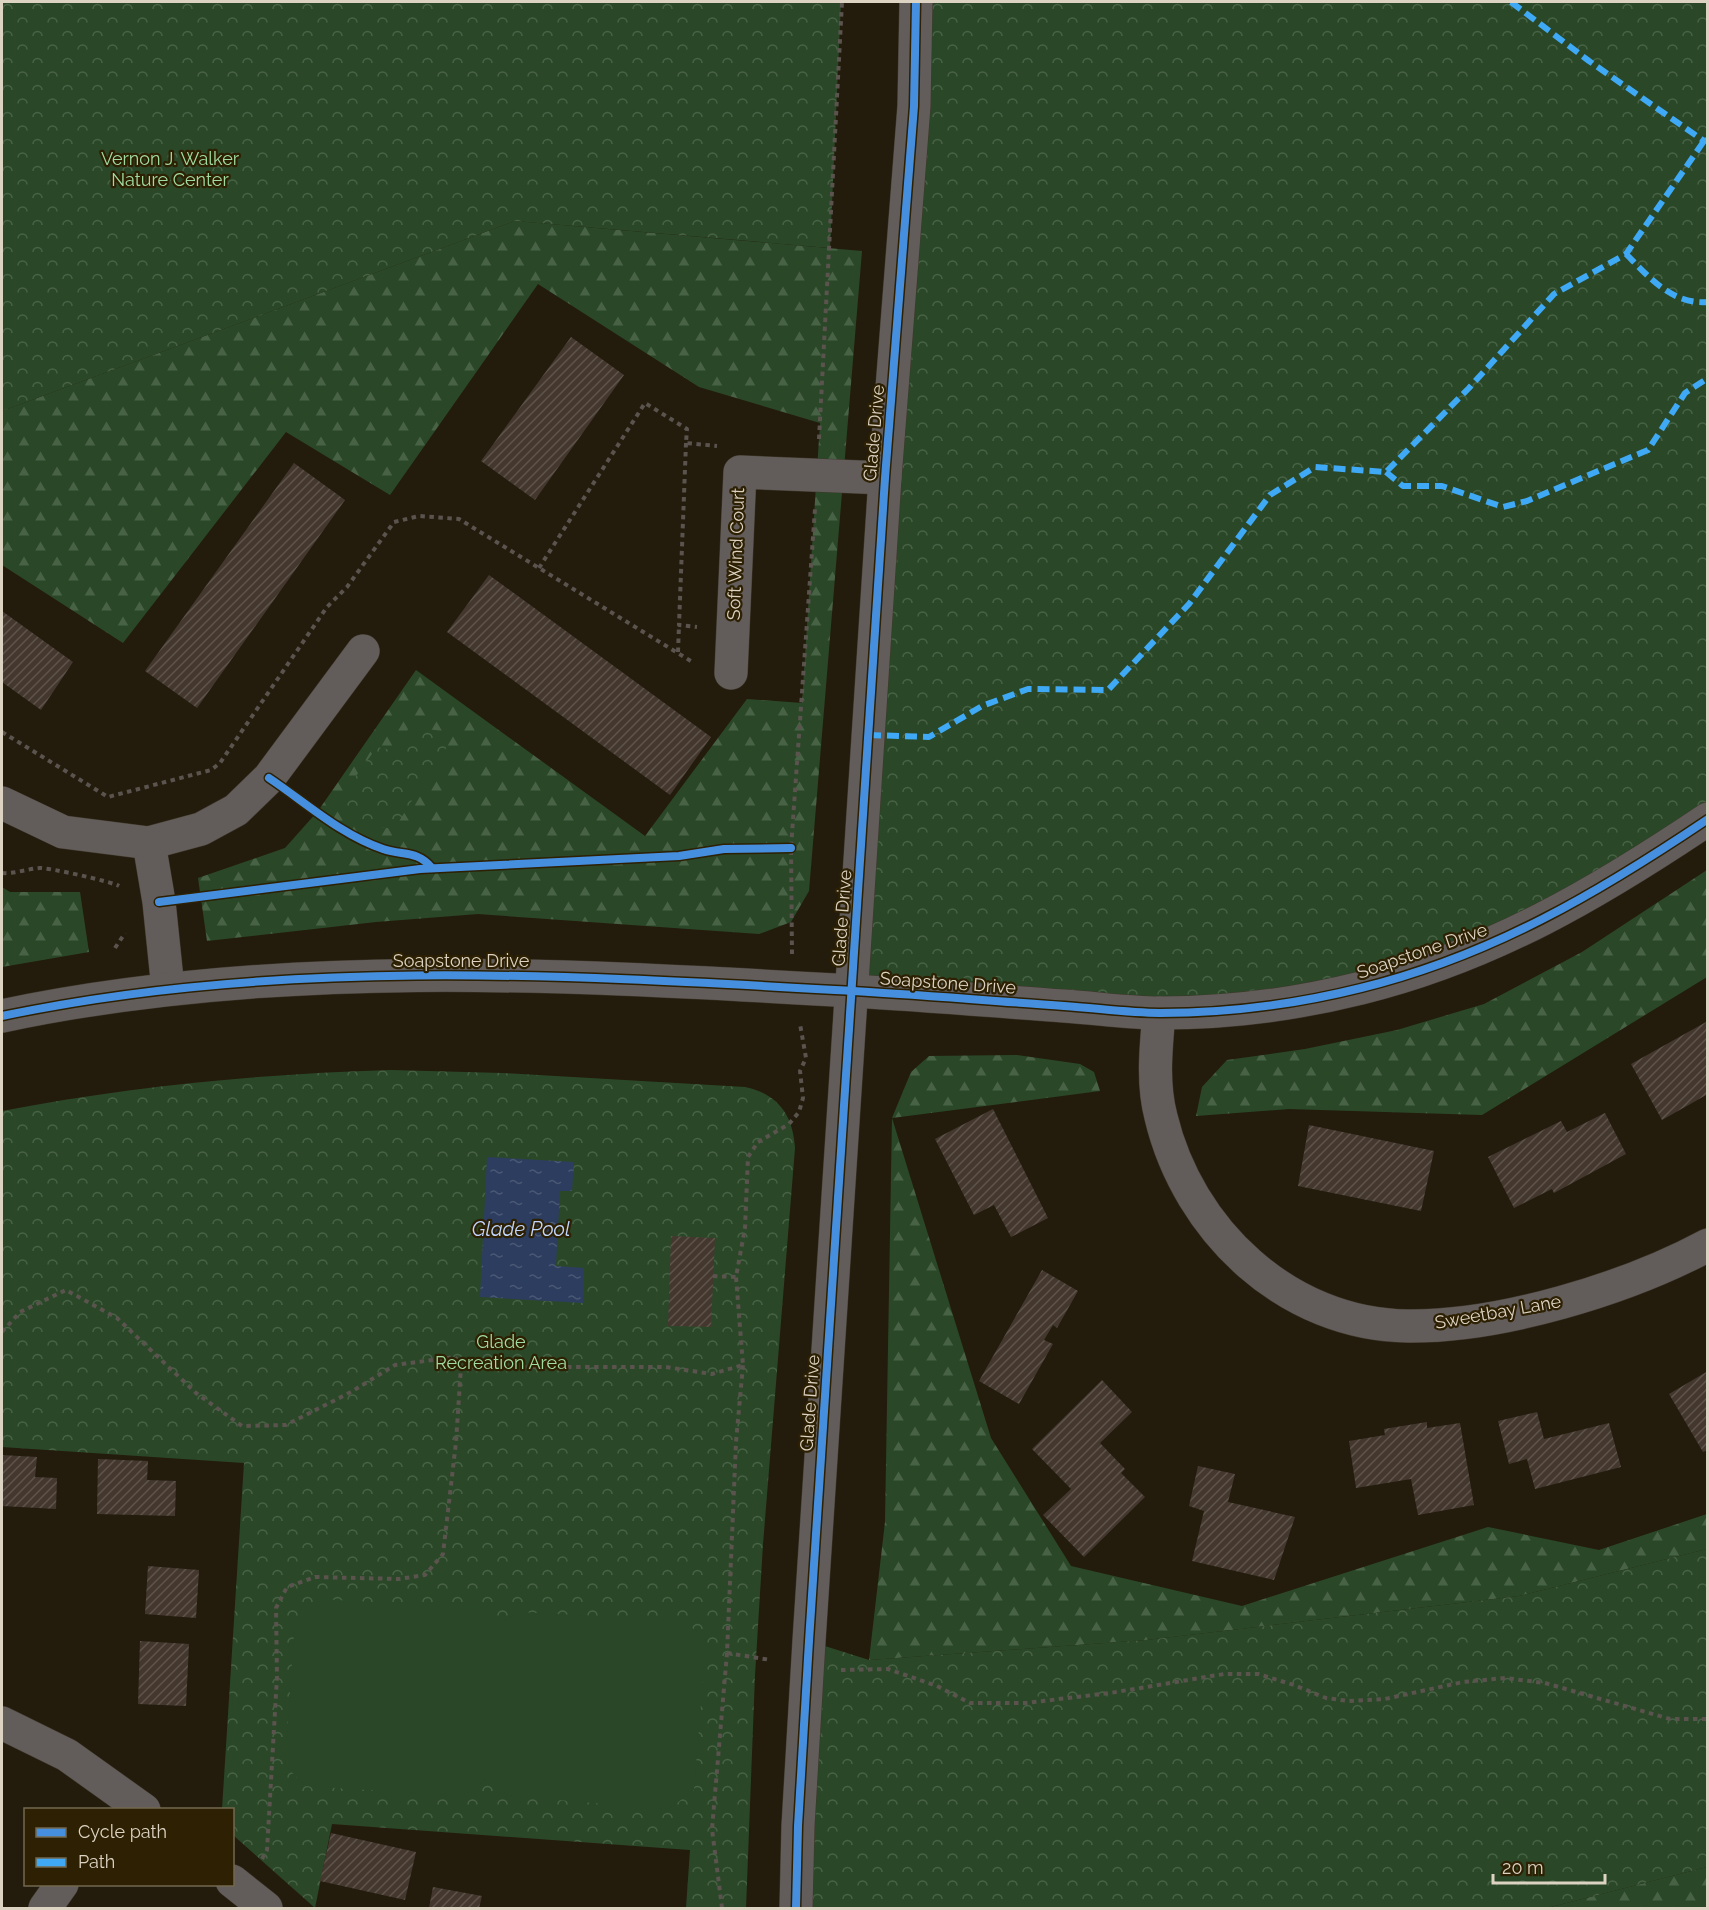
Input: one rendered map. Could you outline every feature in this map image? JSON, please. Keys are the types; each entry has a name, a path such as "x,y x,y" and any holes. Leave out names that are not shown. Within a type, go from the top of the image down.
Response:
{"street":[{"name":"Glade Drive","path":"796,1908 798,1826 885,478 914,106 916,2"},
{"name":"Soft Wind Court","path":"731,673 740,472 885,478"},
{"path":"2,803 63,832 149,843 201,829 236,810 269,778 363,651"},
{"name":"Soapstone Drive","path":"2,1016 64,1003 168,989 253,981 407,975 537,975 852,991 1159,1013 1270,1005 1361,989 1448,962 1564,910 1613,882 1707,819"},
{"path":"149,843 159,902 168,989"},
{"name":"Sweetbay Lane","path":"1159,1013 1155,1064 1160,1115 1174,1161 1198,1208 1231,1248 1271,1281 1315,1306 1355,1319 1406,1326 1454,1324 1570,1299 1631,1279 1707,1245"},
{"path":"2,1722 67,1755 128,1804"},
{"path":"45,1908 61,1886"}],"path":[{"path":"722,1908 712,1829 727,1653 736,1442 743,1365 736,1277 744,1228 748,1157 758,1142 789,1124 799,1112 803,1098 800,1071 806,1058 794,989 791,848 817,476 842,2"},
{"path":"539,568 645,403 687,429 678,652"},
{"path":"686,443 721,446"},
{"path":"679,625 700,627"},
{"path":"780,848 791,848"},
{"path":"2,873 48,868 112,882 126,896 127,906 159,902"},
{"path":"713,1276 736,1277"},
{"path":"2,1332 20,1312 66,1290 117,1318 196,1393 242,1426 286,1425 351,1392 395,1365 455,1357 461,1367 456,1442 443,1554 425,1575 399,1579 315,1577 287,1587 276,1608 277,1677 267,1850 247,1893"},
{"path":"461,1367 666,1367 712,1374 743,1365"},
{"path":"727,1653 845,1671 888,1669 937,1686 970,1703 1026,1703 1110,1693 1224,1674 1257,1674 1294,1684 1326,1698 1349,1701 1385,1699 1463,1682 1505,1678 1545,1683 1670,1719 1707,1719"}],"green space":[{"name":"Vernon J. Walker Nature Center","path":"2,2 841,2 830,248 515,221 2,411"},
{"path":"916,2 1707,2 1707,819 1564,910 1270,1005 852,991"},
{"path":"515,221 862,251 809,891 791,922 759,934 478,914 376,922 207,941 198,878 285,848 318,811 416,670 645,836 747,699 802,703 820,423 699,387 538,284 390,495 286,432 123,643 2,565 2,411"},
{"path":"409,726 441,731 446,745 441,768 429,773 398,823 388,828 352,823 342,811 340,798 377,747 400,752"},
{"path":"1707,870 1707,977 1482,1115 1289,1109 1196,1116 1202,1087 1227,1060 1305,1049 1397,1030 1484,1004 1582,952"},
{"path":"2,887 10,892 80,892 89,952 2,967"},
{"path":"1017,1055 1080,1064 1094,1072 1100,1091 892,1118 911,1072 929,1056"},
{"name":"Glade Recreation Area","path":"391,1070 502,1073 745,1087 757,1090 775,1101 787,1116 794,1136 795,1148 763,1544 755,1675 746,1908 686,1908 690,1850 332,1824 315,1908 234,1836 234,1808 222,1808 244,1463 2,1447 2,1111 147,1088 293,1075"},
{"path":"892,1118 991,1438 1071,1566 1242,1606 1488,1527 1599,1550 1707,1514 1707,1549 1519,1596 1146,1640 869,1660 885,1522"},
{"path":"1707,1549 1707,1867 1547,1908 802,1908 809,1641 869,1660 1146,1640 1519,1596"},
{"path":"319,1599 481,1608 497,1627 518,1612 685,1621 706,1641 694,1790 669,1809 508,1796 487,1778 463,1796 305,1786 285,1765 295,1619"},
{"path":"1707,1867 1707,1908 1547,1908"}],"water":[{"name":"Glade Pool","path":"487,1157 574,1162 572,1191 560,1191 556,1266 584,1268 583,1303 480,1297"}],"building":[{"path":"571,337 624,375 535,500 481,461"},
{"path":"294,463 345,500 197,708 145,671"},
{"path":"489,575 711,737 670,795 447,632"},
{"path":"2,611 73,662 41,710 2,682"},
{"path":"1706,1022 1708,1094 1662,1120 1631,1064"},
{"path":"993,1109 1048,1218 1011,1237 994,1205 974,1215 935,1139"},
{"path":"1605,1113 1626,1154 1554,1193 1552,1189 1514,1208 1488,1157 1561,1121 1567,1132"},
{"path":"1309,1125 1434,1151 1421,1211 1298,1186"},
{"path":"671,1236 715,1238 711,1327 668,1326"},
{"path":"1042,1270 1078,1291 1057,1328 1053,1325 1044,1340 1053,1344 1019,1404 979,1381"},
{"path":"1708,1371 1708,1450 1703,1452 1669,1394"},
{"path":"1102,1380 1132,1412 1100,1443 1125,1469 1121,1473 1145,1497 1084,1557 1043,1515 1071,1489 1032,1449"},
{"path":"1537,1412 1544,1439 1609,1423 1621,1467 1535,1489 1527,1459 1509,1464 1498,1421"},
{"path":"1427,1422 1427,1428 1460,1423 1474,1505 1418,1515 1411,1479 1356,1488 1349,1441 1385,1435 1384,1429"},
{"path":"2,1455 37,1457 35,1477 57,1478 56,1509 2,1506"},
{"path":"98,1459 148,1461 147,1480 176,1481 175,1516 97,1514"},
{"path":"1198,1466 1235,1474 1228,1502 1295,1517 1274,1580 1192,1561 1204,1511 1189,1506"},
{"path":"148,1566 199,1570 196,1618 145,1614"},
{"path":"140,1641 189,1644 186,1706 138,1704"},
{"path":"331,1833 416,1852 405,1900 320,1881"},
{"path":"433,1887 482,1896 479,1908 429,1908"}],"marked path":[{"path":"1511,2 1589,61 1704,141 1708,140"},
{"path":"869,735 929,737 982,706 1028,689 1108,690 1189,604 1270,495 1315,467 1386,472 1469,388 1554,294 1626,254 1704,141"},
{"path":"1626,254 1662,288 1672,294 1695,302 1708,302"},
{"path":"1386,472 1403,486 1442,486 1503,507 1527,501 1648,450 1685,393 1708,378"}],"cycle path":[{"path":"796,1908 798,1826 809,1641 885,478 914,106 916,2"},
{"path":"269,778 353,835 383,849 421,858 432,868"},
{"path":"2,1016 107,997 213,985 319,978 426,975 533,976 747,985 906,994 1148,1013 1185,1013 1262,1007 1312,999 1409,975 1499,940 1584,897 1708,819"},
{"path":"159,902 420,869 679,856 724,849 791,848"}]}
